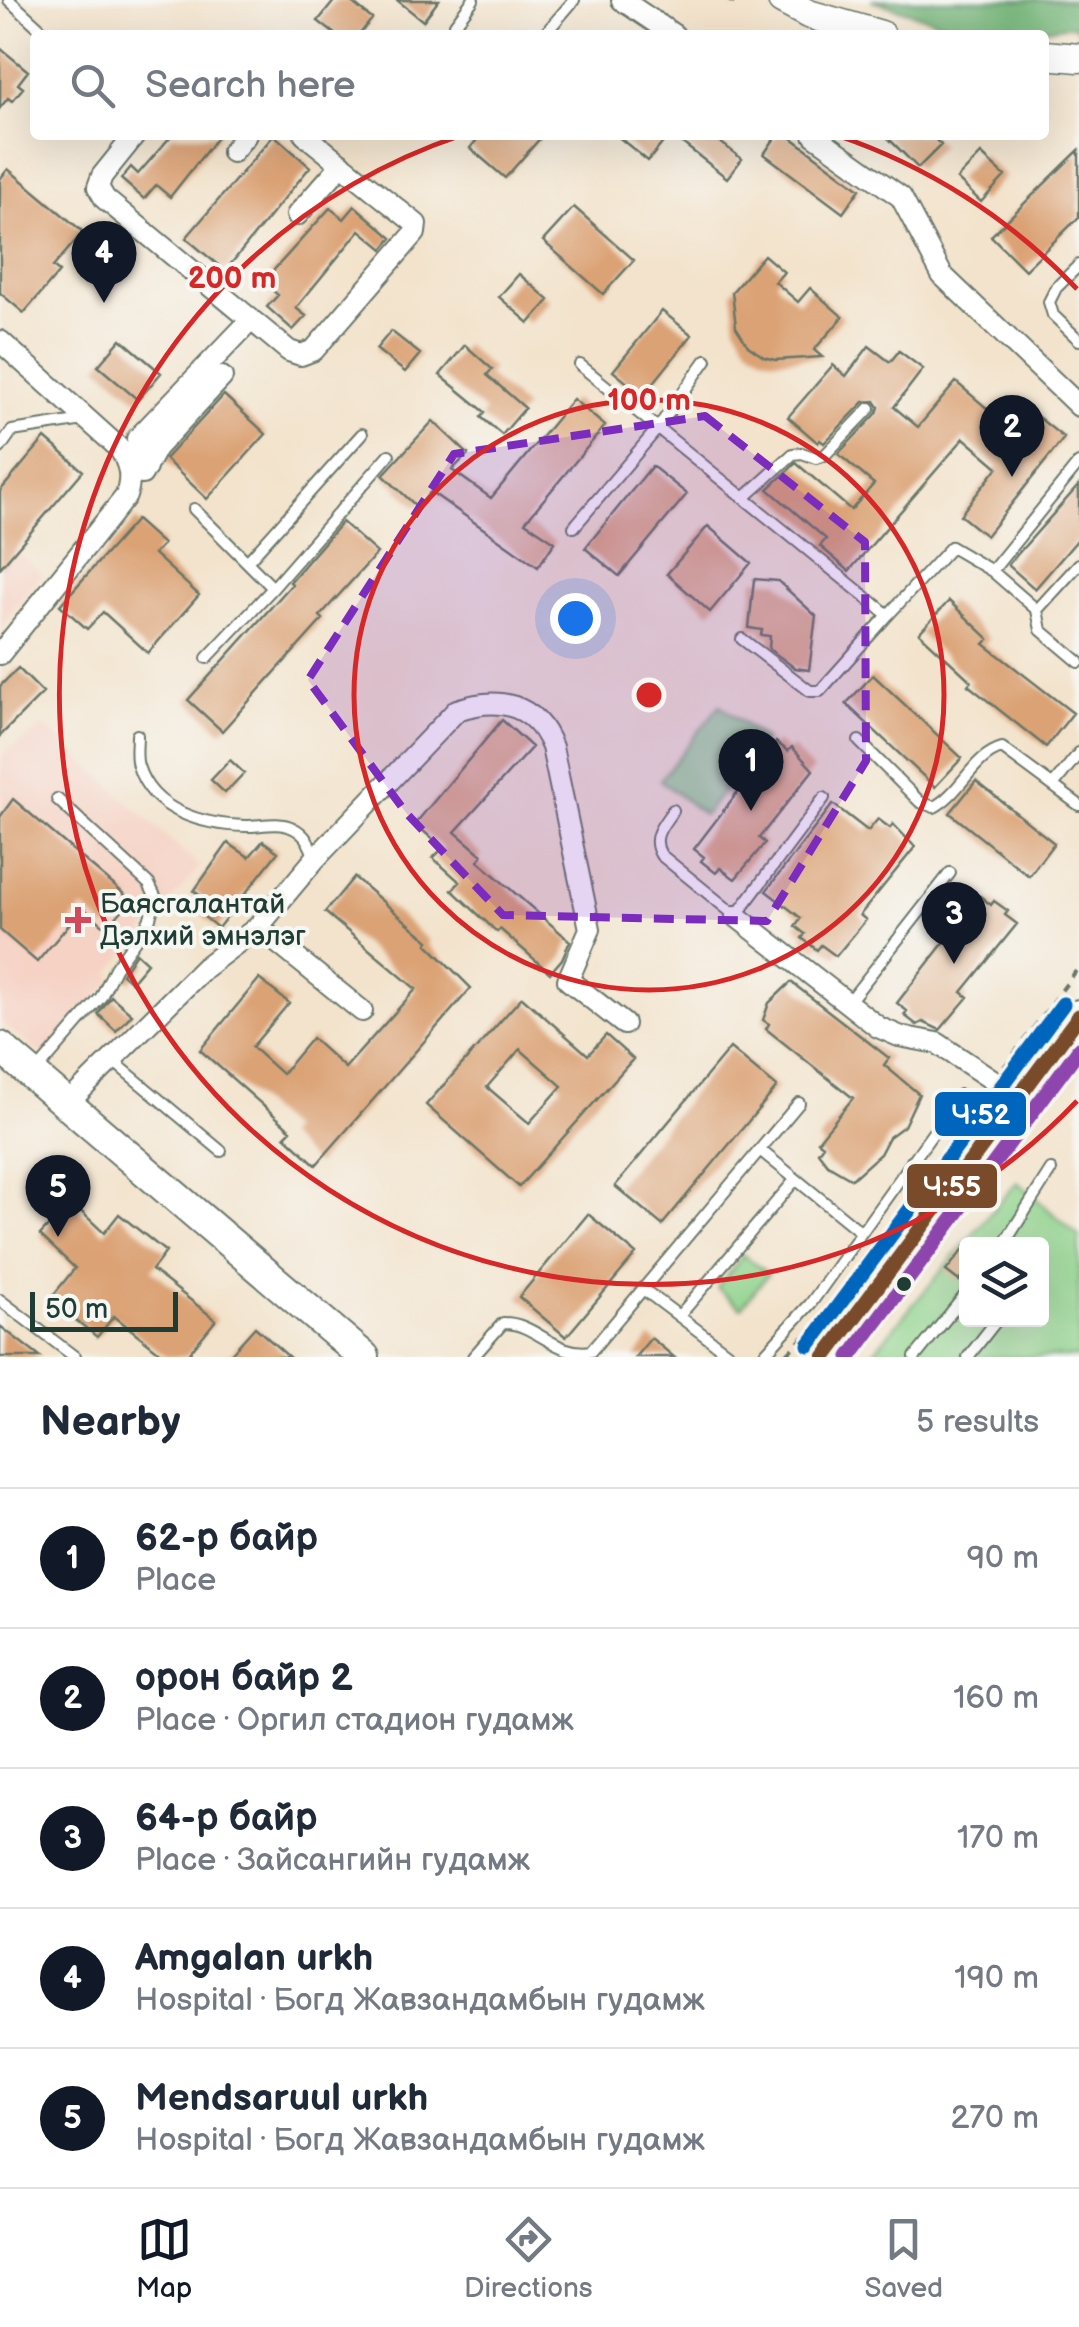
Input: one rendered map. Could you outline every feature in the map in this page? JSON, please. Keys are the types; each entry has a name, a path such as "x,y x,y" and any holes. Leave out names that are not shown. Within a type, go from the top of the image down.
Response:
{"main road":[{"path":"828,1356 1079,1016"},
{"path":"0,1048 364,1357"}],"street":[{"path":"622,0 667,30"},
{"path":"782,0 808,14 864,30"},
{"path":"1049,55 1079,58"},
{"path":"132,140 102,176 98,187 105,198 289,351 301,355 314,350 416,234 416,224 410,216 311,140"},
{"path":"232,152 242,140"},
{"path":"821,140 901,198 942,275 1079,406"},
{"path":"297,215 342,164"},
{"path":"146,468 136,439 251,320"},
{"path":"0,341 119,448 131,480 126,496"},
{"path":"0,654 126,496 156,448 222,376"},
{"path":"68,1103 204,968 258,926 315,859 457,710 485,701 516,707 544,726 552,747 590,929 568,980 624,1024"},
{"path":"736,916 888,1031 937,1043 1020,1098"},
{"path":"258,926 362,1011"}],"lane":[{"path":"9,0 42,30"},
{"path":"455,24 473,0"},
{"path":"548,30 574,0"},
{"path":"1079,264 1056,288 1049,302 1053,316 1079,340"},
{"path":"574,528 658,428 706,360"},
{"path":"580,365 888,615"},
{"path":"744,498 793,454 816,458 825,455 870,408"},
{"path":"0,448 12,431 85,420"},
{"path":"247,562 362,434"},
{"path":"207,658 389,455"},
{"path":"992,571 1079,463"},
{"path":"194,509 273,588"},
{"path":"742,639 810,691 820,691 950,547 992,571 1038,610 1041,630 1079,662"},
{"path":"1038,610 1077,569"},
{"path":"137,735 137,764 149,789 170,808 200,820 245,826 291,826 308,839 315,859"},
{"path":"858,741 920,802 934,807 944,802 990,752 1002,748 1079,804"},
{"path":"1054,784 1079,753"},
{"path":"673,810 656,835 655,846 660,855 736,916 824,798"},
{"path":"34,1075 100,997 115,968 149,921 156,898 149,884 57,799"},
{"path":"848,1003 950,873"},
{"path":"112,1060 221,1151"},
{"path":"762,1357 811,1302 960,1095 1000,1126"},
{"path":"474,1357 503,1322 514,1322 536,1340 579,1356 592,1350 799,1103"},
{"path":"760,1150 861,1232"},
{"path":"912,1161 951,1189"},
{"path":"1009,1237 1051,1170"},
{"path":"679,1316 796,1179"},
{"path":"643,1289 733,1357"},
{"path":"0,1300 75,1357"},
{"path":"915,1357 959,1303"},
{"path":"968,1357 992,1327"}],"path":[{"path":"727,0 741,6"}],"highlighted area":[{"path":"705,416 865,542 866,761 767,921 503,915 407,814 308,680 454,454"}],"shaded area":[{"path":"0,537 42,574 0,627"},
{"name":"Баясгалантай Дэлхий эмнэлэг","path":"45,726 200,867 110,972 113,979 45,1058 0,1021 0,756"}],"green space":[{"path":"871,0 1079,0 1079,32 1074,25 1002,30 943,23"},
{"path":"720,705 764,740 704,815 660,780"},
{"path":"1017,1182 1079,1236 1079,1357 869,1357 959,1251 959,1327 1049,1327 1049,1237 970,1237"},
{"path":"743,1255 768,1274 741,1308 717,1288"}],"building":[{"path":"335,0 349,0 372,19 363,30 330,30 318,21"},
{"path":"397,0 439,0 423,21"},
{"path":"0,48 28,71 18,84 23,88 0,108"},
{"path":"168,140 215,140 170,197 156,185 144,199 121,179 131,167 138,174"},
{"path":"270,140 280,140 310,167 225,271 186,238"},
{"path":"477,140 539,140 505,178 470,148"},
{"path":"622,140 665,140 648,161"},
{"path":"678,140 717,140 742,159 727,178"},
{"path":"774,140 795,140 860,189 843,213 764,154"},
{"path":"890,140 936,140 941,145 918,168"},
{"path":"1079,150 1079,217 1025,270 991,236"},
{"path":"981,154 1005,176 981,202 957,179"},
{"path":"8,169 83,232 53,267 59,272 24,313 0,293 0,179"},
{"path":"355,206 392,238 383,249 360,230 296,308 306,316 293,330 267,307 278,295 263,282 330,208 344,219"},
{"path":"574,207 634,260 603,294 543,241"},
{"path":"764,255 784,272 775,282 798,302 810,288 843,317 814,350 822,357 764,357 748,346 736,327 732,292"},
{"path":"519,274 549,300 529,323 499,297"},
{"path":"662,311 692,335 643,396 613,371"},
{"path":"391,331 420,354 405,372 376,349"},
{"path":"121,339 161,373 138,400 98,366"},
{"path":"465,345 492,369 487,375 525,408 502,435 481,417 485,412 440,375"},
{"path":"869,346 890,362 899,351 923,369 894,407 918,427 956,382 1022,438 1038,417 1064,438 986,536 960,515 998,467 964,438 849,571 820,546 826,539 768,489 796,463 851,510 874,484 838,454 877,413 875,401 864,402 824,443 818,443 788,417 833,365 846,376"},
{"path":"224,395 266,434 207,499 165,459"},
{"path":"573,399 605,426 525,522 555,542 538,567 431,492 417,507 383,475 433,421 468,454 452,470 491,498"},
{"path":"45,438 83,471 0,568 0,491"},
{"path":"652,466 687,494 619,576 585,548"},
{"path":"1079,485 1079,538 1035,589 1008,565"},
{"path":"136,520 163,544 154,554 199,595 148,653 103,612 87,629 60,605"},
{"path":"342,522 377,553 222,731 188,700"},
{"path":"708,526 751,563 710,612 667,574"},
{"path":"754,579 778,581 816,616 809,670 795,668 769,649 770,636 749,628"},
{"path":"949,601 989,639 984,644 1073,713 1046,747 968,685 971,681 919,633"},
{"path":"18,668 43,693 0,736 0,686"},
{"path":"873,675 962,758 935,787 846,704"},
{"path":"502,720 532,747 455,832 482,855 478,861 570,941 550,973 452,890 460,882 433,858 443,848 415,824"},
{"path":"776,742 788,751 792,747 813,770 759,838 765,843 735,879 720,868 716,873 694,849"},
{"path":"230,760 244,773 225,793 211,780"},
{"path":"976,781 1054,843 1029,876 950,813"},
{"path":"13,799 131,900 107,928 83,908 37,962 0,930 0,817"},
{"path":"833,804 868,831 878,819 890,828 893,824 915,847 860,915 866,920 836,956 821,945 817,950 802,938 805,934 795,926 801,918 766,891"},
{"path":"263,841 278,852 218,928 203,916 210,903 194,891 228,843 249,857"},
{"path":"354,877 429,941 427,944 471,988 316,1165 285,1136 291,1130 200,1050 259,979 289,1003 252,1047 282,1074 312,1038 345,1068 416,989 325,912"},
{"path":"980,896 1008,911 1005,915 1017,924 962,992 968,997 940,1030 923,1022 917,1025 897,1003"},
{"path":"136,953 147,963 131,982 122,974"},
{"path":"791,982 889,1058 884,1065 919,1094 904,1126 889,1137 880,1154 852,1179 828,1165 818,1152 823,1145 818,1141 853,1098 766,1029 769,1024 763,1020 769,1003"},
{"path":"111,996 132,1014 116,1031 98,1014"},
{"path":"522,997 588,1055 606,1035 633,1059 519,1187 426,1105","holes":["520,1049 562,1086 529,1123 487,1087"]},
{"path":"730,1048 777,1087 662,1225 615,1186"},
{"path":"71,1202 104,1233 119,1214 166,1252 152,1270 216,1320 186,1357 166,1357 114,1316 97,1337 50,1299 75,1268 40,1235"},
{"path":"588,1214 636,1254 566,1337 519,1297"},
{"path":"959,1255 959,1281 946,1271"},
{"path":"0,1326 40,1357 0,1357"},
{"path":"255,1327 289,1357 228,1357"},
{"path":"651,1338 674,1357 635,1357"}],"transit line":[{"name":"Ч:52","path":"809,1345 1063,1004"},
{"name":"Ч:55","path":"825,1357 1079,1016"},
{"path":"850,1357 1079,1049"}],"place":[{"name":"Amgalan urkh","path":"104,303"},
{"name":"орон байр 2","path":"1012,477"},
{"name":"62-р байр","path":"751,811"},
{"name":"Баясгалантай Дэлхий эмнэлэг","path":"78,920"},
{"name":"64-р байр","path":"954,964"},
{"name":"Mendsaruul urkh","path":"58,1237"}]}
